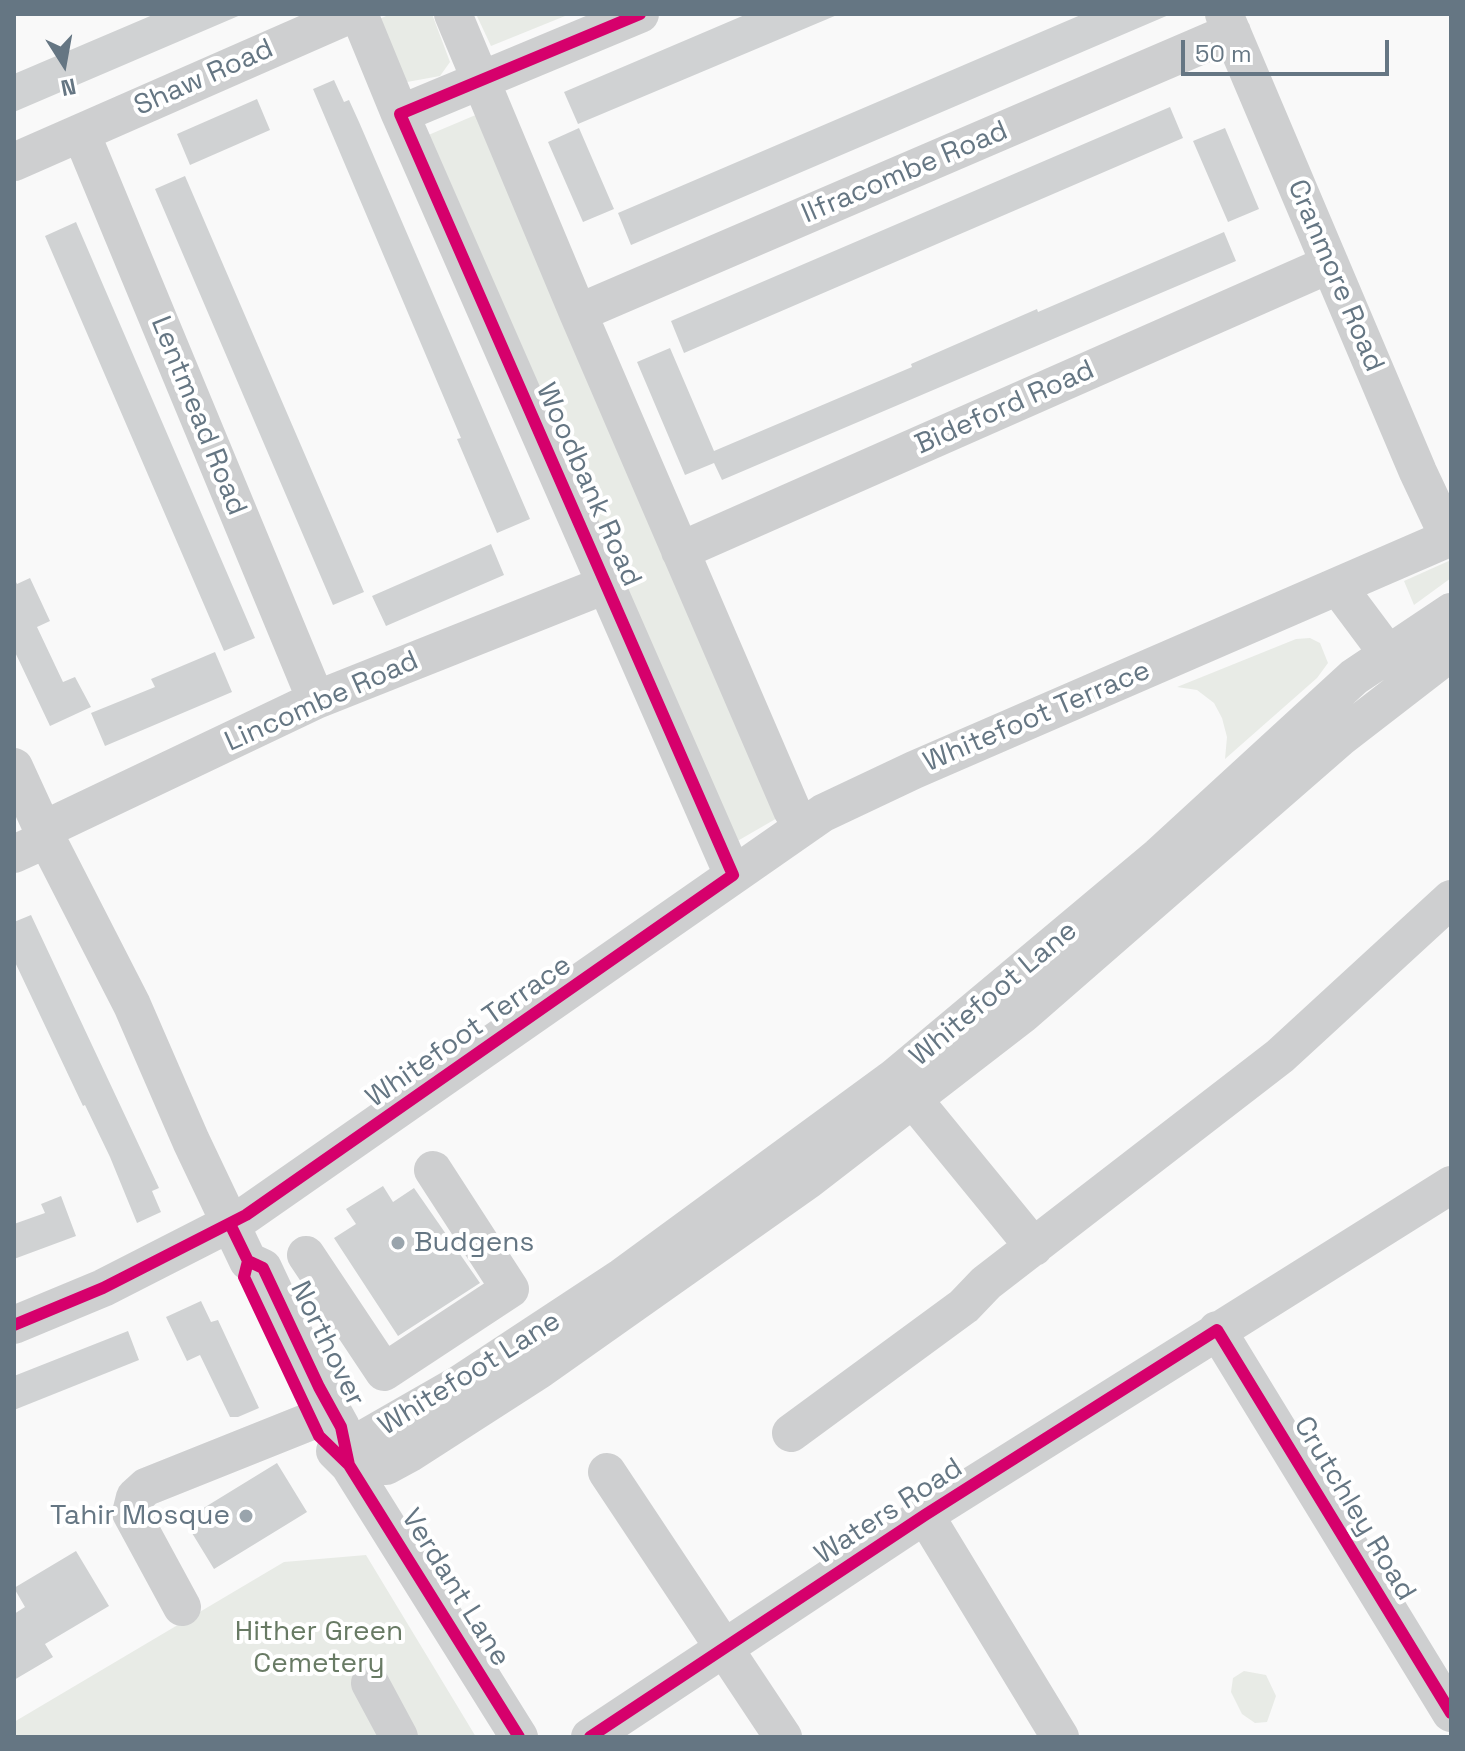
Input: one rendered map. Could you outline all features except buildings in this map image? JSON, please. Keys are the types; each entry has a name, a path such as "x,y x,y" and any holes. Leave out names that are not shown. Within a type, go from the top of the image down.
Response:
{"street":[{"name":"Shaw Road","path":"14,162 351,14"},
{"name":"Woodbank Road","path":"359,14 733,875"},
{"name":"Woodbank Road","path":"453,14 680,551 792,810 804,826"},
{"path":"400,114 640,14"},
{"name":"Cranmore Road","path":"1228,23 1418,472 1450,537"},
{"name":"Ilfracombe Road","path":"578,313 1228,23"},
{"name":"Lentmead Road","path":"81,133 316,700"},
{"name":"Bideford Road","path":"680,551 1330,264"},
{"name":"Whitefoot Terrace","path":"14,1325 103,1288 230,1224 823,813 914,770 1450,537"},
{"name":"Lincombe Road","path":"35,841 316,700 605,585"},
{"path":"1342,585 1347,599 1399,668"},
{"name":"Whitefoot Lane","path":"1399,668 1451,612"},
{"name":"Whitefoot Lane","path":"349,1465 386,1466 539,1370 701,1258 904,1088 1354,677 1399,668 1451,652"},
{"name":"Northover","path":"14,767 35,841 132,1005 248,1261 263,1268 341,1427 349,1465"},
{"path":"791,1433 964,1306 986,1283 1280,1056 1451,899"},
{"path":"904,1088 1034,1247"},
{"name":"Whitefoot Lane","path":"349,1465 369,1436 518,1346 904,1088"},
{"path":"306,1255 384,1372 490,1303 510,1289 433,1170"},
{"name":"Waters Road","path":"590,1737 925,1515 1451,1185"},
{"name":"Northover","path":"248,1261 244,1277 311,1421 319,1436 349,1465"},
{"path":"283,1310 330,1290"},
{"path":"490,1303 518,1346"},
{"name":"Crutchley Road","path":"1217,1330 1451,1713"},
{"path":"182,1607 131,1513 135,1497 146,1487 311,1421"},
{"name":"Verdant Lane","path":"349,1465 519,1737"},
{"path":"607,1472 783,1737"},
{"path":"925,1515 1060,1737"},
{"path":"370,1683 399,1737"}],"green space":[{"path":"391,14 432,14 450,62 440,76 407,82 379,19"},
{"path":"476,14 570,14 491,46"},
{"path":"478,114 779,817 734,843 426,136"},
{"path":"1451,560 1451,578 1414,605 1404,581"},
{"path":"1310,638 1320,643 1328,663 1317,678 1225,759 1227,737 1214,703 1197,690 1177,687 1296,639"},
{"name":"Hither Green Cemetery","path":"366,1555 476,1737 14,1737 14,1722 284,1562"},
{"path":"1244,1671 1266,1675 1276,1696 1267,1722 1255,1723 1242,1714 1231,1692 1233,1678"}],"cycle path":[{"path":"14,1325 103,1288 246,1215 733,875 400,114 640,14"},
{"path":"230,1224 248,1261 263,1268 341,1427 349,1465"},
{"path":"248,1261 244,1277 319,1436 349,1465 519,1737"},
{"path":"590,1737 925,1515 1217,1330 1451,1713"}],"place":[{"name":"Budgens","path":"398,1243"},
{"name":"Tahir Mosque","path":"246,1516"}]}
